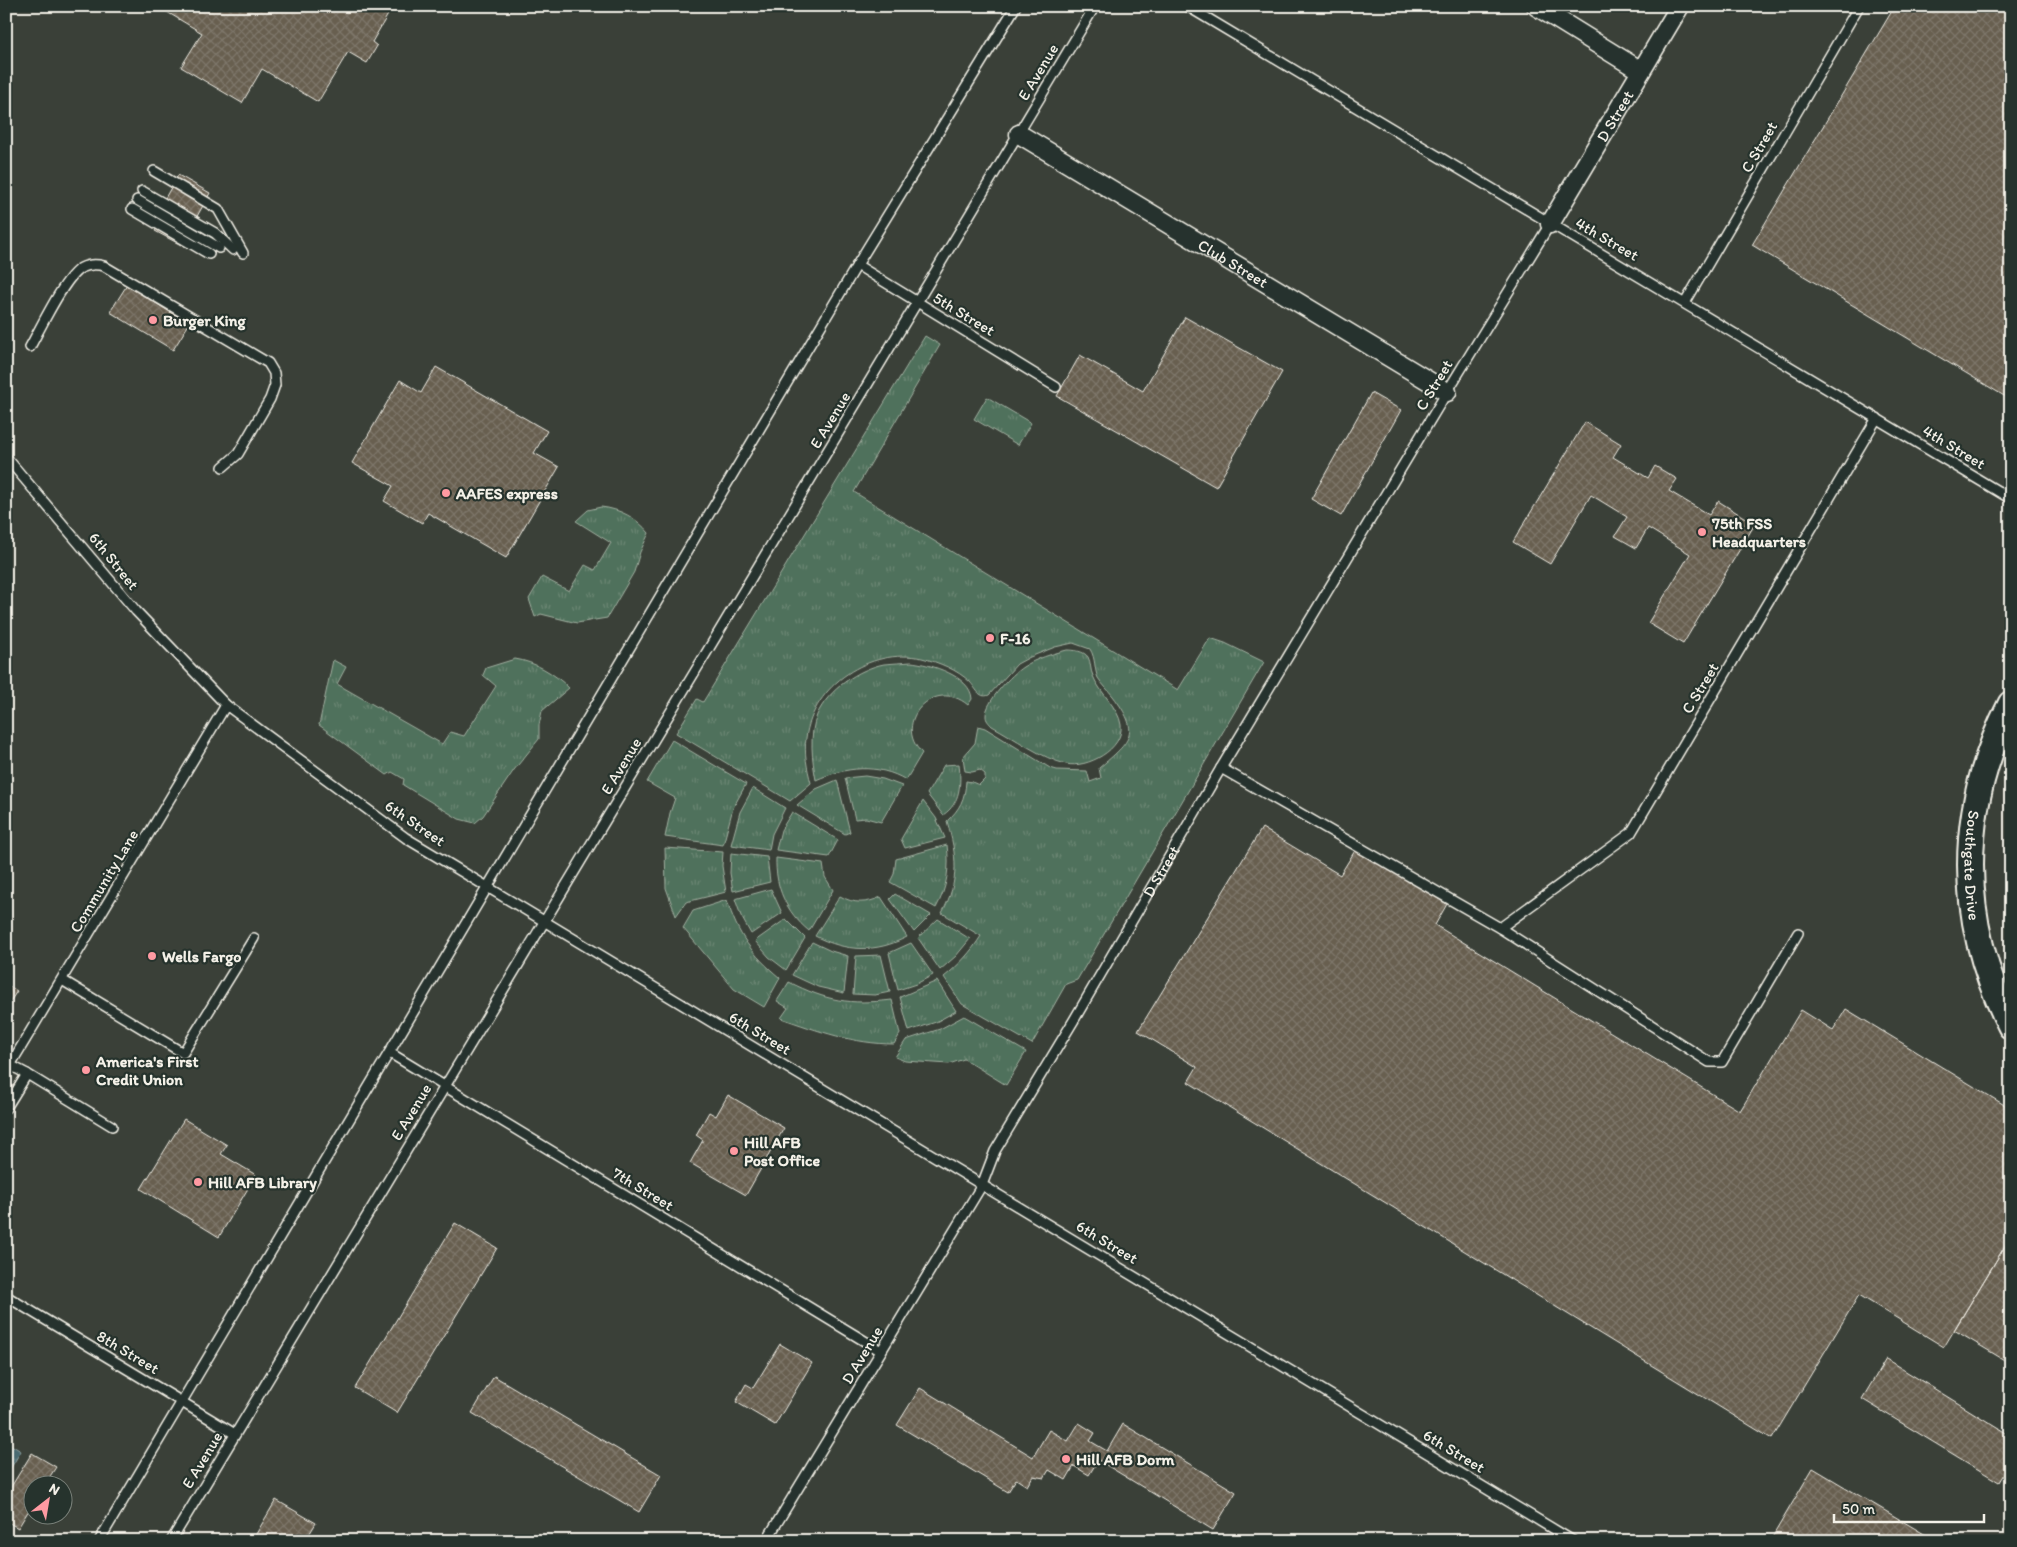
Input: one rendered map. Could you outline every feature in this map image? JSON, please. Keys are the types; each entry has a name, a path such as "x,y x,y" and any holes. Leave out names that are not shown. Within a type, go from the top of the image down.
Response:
{"main road":[{"name":"Southgate Drive","path":"2011,704 1994,740 1982,779 1973,825 1970,870 1972,900 1981,953 1994,991 2011,1026"}],"street":[{"path":"1536,6 1641,71"},
{"name":"D Street","path":"1550,224 1680,6"},
{"name":"Club Street","path":"1019,134 1447,392"}],"lane":[{"path":"99,1541 857,265 1016,6"},
{"name":"E Avenue","path":"171,1541 543,921 760,566 1095,6"},
{"name":"4th Street","path":"1187,6 2011,499"},
{"name":"C Street","path":"1685,303 1859,6"},
{"path":"154,171 218,209 242,253"},
{"path":"142,190 215,233 233,250"},
{"path":"137,200 219,248"},
{"path":"132,209 209,254"},
{"name":"C Street","path":"1346,562 1550,224"},
{"path":"30,347 69,277 80,268 94,264 104,266 268,363 274,373 275,385 270,399 238,454 224,467"},
{"name":"5th Street","path":"857,265 1056,387"},
{"name":"C Street","path":"1500,928 1631,832 1877,418"},
{"name":"6th Street","path":"6,458 136,611 226,705 406,838 1573,1541"},
{"name":"D Street","path":"982,1185 995,1152 1221,768 1346,562"},
{"name":"Community Lane","path":"8,1069 226,705"},
{"path":"1221,768 1500,928 1709,1062 1722,1062 1798,933"},
{"path":"62,980 183,1053 254,938"},
{"name":"7th Street","path":"390,1053 882,1351"},
{"path":"8,1069 27,1074 112,1126"},
{"path":"6,1108 27,1074"},
{"name":"D Avenue","path":"766,1541 982,1185"},
{"name":"8th Street","path":"6,1296 235,1434"}],"green space":[{"path":"925,336 940,345 854,492 1178,690 1210,638 1225,643 1264,662 1077,980 1066,984 1032,1044 962,1004 944,977 955,968 981,936 942,913 952,890 955,868 955,857 947,821 961,803 966,781 979,785 985,779 985,774 980,770 965,771 963,757 975,743 978,726 985,728 1050,768 1087,771 1090,782 1101,778 1099,768 1125,743 1130,728 1122,709 1098,678 1090,649 1073,643 1055,647 1030,657 1017,664 986,696 980,694 970,682 954,670 922,658 902,656 883,658 864,665 847,674 832,686 820,702 811,719 806,738 806,760 811,783 790,801 676,733 697,699 703,702"},
{"path":"987,397 1031,423 1018,445 974,419"},
{"path":"601,507 628,515 649,533 640,552 634,572 607,618 577,623 541,614 535,617 529,599 542,577 569,591 585,565 595,570 611,543 576,521 588,510"},
{"path":"1067,650 1081,652 1088,657 1092,674 1117,712 1121,725 1117,742 1110,749 1093,760 1075,765 1066,764 1038,753 992,726 986,716 994,696 1018,671 1039,659"},
{"path":"515,659 544,669 569,688 542,711 539,739 514,770 483,816 475,823 459,819 403,785 404,779 392,772 387,775 319,725 333,660 346,667 337,684 442,744 450,732 464,736 496,686 483,675 486,668"},
{"path":"911,662 928,665 948,673 965,684 970,691 972,699 968,705 955,698 942,696 930,700 921,707 914,717 911,729 914,741 922,753 906,780 884,771 861,769 838,772 816,780 812,755 814,723 828,697 845,682 864,671 884,664"},
{"path":"672,740 746,784 733,808 723,845 665,837 675,798 647,782"},
{"path":"959,764 960,785 956,799 949,810 943,815 927,794 944,765"},
{"path":"865,776 883,779 902,786 881,822 866,818 855,819 845,778"},
{"path":"837,780 850,832 845,834 797,805 816,789"},
{"path":"753,788 785,808 772,834 769,850 731,845 740,812"},
{"path":"923,801 936,818 945,838 905,848 901,839"},
{"path":"792,812 838,840 829,857 776,850 781,830"},
{"path":"947,845 947,878 936,908 890,882 894,874 896,859"},
{"path":"665,848 723,852 722,866 726,892 686,902 676,916 666,888"},
{"path":"731,853 767,857 770,882 733,891 730,873"},
{"path":"776,858 823,864 825,877 833,890 809,931 788,907 780,889"},
{"path":"771,889 782,913 751,934 741,916 735,899"},
{"path":"895,894 931,915 914,932 890,899"},
{"path":"840,896 850,901 860,902 881,897 907,937 884,946 861,949 838,945 815,936"},
{"path":"727,900 736,924 747,944 761,961 780,978 764,1007 734,989 683,928 693,911"},
{"path":"786,919 805,938 786,970 769,957 755,941"},
{"path":"938,919 970,939 956,956 940,970 918,938"},
{"path":"812,942 831,951 848,956 844,993 818,987 792,975"},
{"path":"911,943 933,975 916,984 898,990 889,953"},
{"path":"881,955 890,992 875,995 853,994 856,956"},
{"path":"937,981 956,1011 936,1022 909,1031 900,997"},
{"path":"789,982 815,994 839,1000 863,1002 892,1000 900,1034 894,1044 865,1042 822,1032 781,1018 788,1008 777,1001"},
{"path":"964,1016 1026,1052 1006,1085 964,1059 949,1064 905,1061 895,1057 906,1040 940,1029"}],"water":[{"path":"6,1442 21,1451 6,1476"}],"building":[{"path":"157,6 393,6 372,42 377,46 367,63 348,52 318,102 262,69 242,103 181,67 202,33"},
{"path":"1895,6 2011,6 2011,400 1752,245"},
{"path":"178,175 210,193 181,245 155,231 171,203 164,200"},
{"path":"127,285 189,324 173,350 110,312"},
{"path":"1185,317 1282,372 1216,487 1057,396 1080,355 1143,391"},
{"path":"436,367 547,431 534,453 559,467 506,558 428,513 422,523 384,501 393,486 352,463 400,380 421,393"},
{"path":"1371,393 1401,410 1341,516 1311,499"},
{"name":"75th FSS Headquarters","path":"1585,422 1621,444 1613,457 1648,478 1655,466 1677,479 1669,491 1709,515 1718,501 1755,524 1683,644 1648,623 1690,554 1648,528 1636,548 1615,536 1627,517 1591,495 1550,564 1513,542"},
{"path":"1262,828 1340,875 1356,849 1447,904 1435,925 1740,1111 1801,1010 1833,1030 1846,1009 2011,1109 2011,1236 1944,1347 1859,1295 1772,1439 1188,1082 1197,1067 1138,1031"},
{"path":"6,984 17,991 6,1008"},
{"name":"Hill AFB Post Office","path":"728,1095 784,1128 746,1195 690,1163 703,1140 696,1135 709,1112 716,1116"},
{"name":"Hill AFB Library","path":"184,1119 227,1145 221,1154 256,1175 219,1237 141,1189"},
{"path":"455,1223 497,1248 397,1413 355,1388"},
{"path":"2011,1236 2011,1364 1954,1330"},
{"path":"780,1344 812,1363 775,1425 736,1402 746,1384 753,1388"},
{"path":"1886,1359 2011,1436 2011,1462 1999,1482 1862,1399"},
{"path":"494,1376 661,1475 639,1512 472,1413"},
{"name":"Hill AFB Dorm","path":"920,1388 1033,1457 1049,1430 1068,1441 1079,1423 1095,1433 1090,1441 1107,1451 1123,1424 1236,1492 1213,1530 1098,1460 1089,1475 1074,1466 1066,1480 1049,1470 1044,1478 1033,1476 1027,1486 1016,1479 1008,1492 897,1425"},
{"path":"32,1453 56,1467 51,1474 22,1474 22,1521 18,1528 6,1521 6,1495"},
{"path":"1813,1468 1936,1541 1770,1541"},
{"path":"276,1500 316,1523 305,1541 252,1541"}],"place":[{"name":"Burger King","path":"153,320"},
{"name":"AAFES express","path":"446,493"},
{"name":"75th FSS Headquarters","path":"1702,532"},
{"name":"F-16","path":"990,638"},
{"name":"Wells Fargo","path":"152,956"},
{"name":"America's First Credit Union","path":"86,1070"},
{"name":"Hill AFB Post Office","path":"734,1151"},
{"name":"Hill AFB Library","path":"198,1182"},
{"name":"Hill AFB Dorm","path":"1066,1459"}]}
